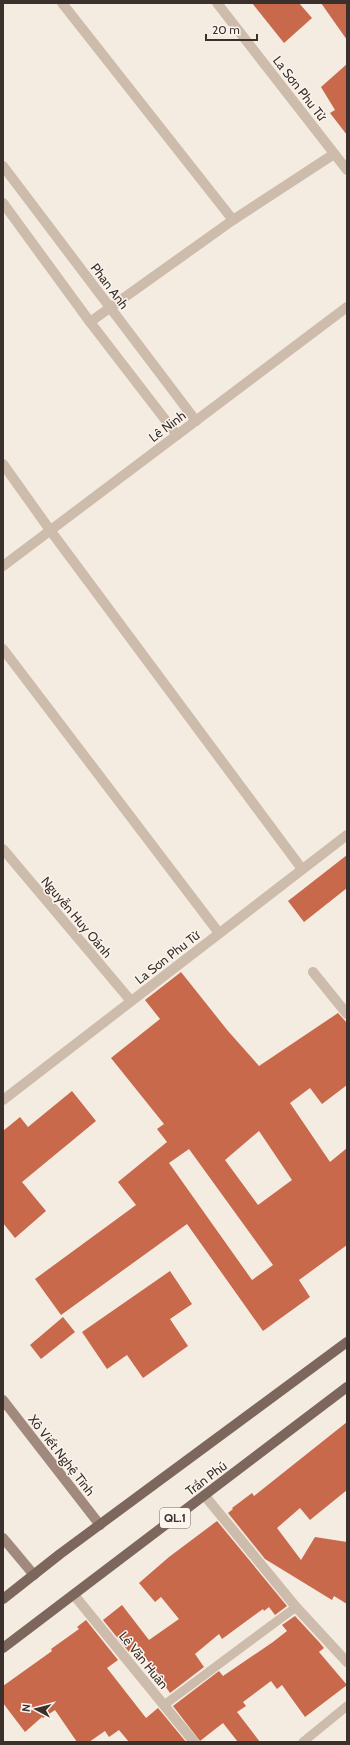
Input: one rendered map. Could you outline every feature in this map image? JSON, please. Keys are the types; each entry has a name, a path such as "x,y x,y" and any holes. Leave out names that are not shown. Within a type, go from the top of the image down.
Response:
{"main road":[{"name":"Trần Phú","path":"3,1599 100,1525 347,1342"},
{"name":"Trần Phú","path":"3,1648 347,1387"}],"street":[{"path":"62,3 233,220"},
{"name":"La Sơn Phu Tử","path":"217,3 347,170"},
{"path":"90,322 233,220 334,154"},
{"name":"Phan Anh","path":"3,166 196,421"},
{"path":"3,203 90,322 177,435"},
{"name":"Lê Ninh","path":"3,566 347,307"},
{"path":"3,464 50,530 302,870"},
{"path":"3,648 219,934"},
{"name":"La Sơn Phu Tử","path":"3,1100 347,835"},
{"name":"Nguyễn Huy Oánh","path":"3,849 131,1001"},
{"path":"313,972 347,1014"},
{"name":"Xô Viết Nghệ Tĩnh","path":"3,1400 100,1525"},
{"path":"205,1496 296,1607 347,1662"},
{"path":"3,1538 34,1575"},
{"name":"Lê Văn Huân","path":"74,1595 194,1742"}],"lane":[{"path":"164,1705 296,1607"},
{"path":"303,1742 347,1706"}],"building":[{"path":"252,3 299,3 312,18 284,43"},
{"path":"321,3 347,3 347,40"},
{"path":"347,64 347,135 330,113 335,110 321,87"},
{"path":"347,855 347,888 304,922 288,901"},
{"path":"181,972 228,1031 259,1066 338,1013 347,1023 347,1085 322,1104 310,1088 290,1103 330,1162 347,1148 347,1245 299,1280 310,1297 263,1331 187,1224 61,1315 35,1279 136,1205 118,1182 167,1142 157,1129 164,1124 111,1058 160,1019 145,1000","holes":["259,1131 292,1180 258,1205 225,1160","189,1149 273,1265 252,1280 169,1163"]},
{"path":"72,1091 96,1121 22,1182 46,1211 15,1238 3,1223 3,1131 20,1117 28,1127"},
{"path":"170,1271 192,1304 170,1319 188,1346 143,1378 127,1355 107,1369 82,1332"},
{"path":"63,1317 75,1332 41,1359 30,1345"},
{"path":"347,1422 347,1490 310,1520 300,1508 277,1528 301,1560 315,1537 347,1542 347,1604 334,1596 332,1600 265,1559 228,1513 233,1509 232,1508 252,1493 254,1496"},
{"path":"217,1521 287,1606 275,1615 269,1607 264,1611 263,1609 222,1639 219,1634 195,1654 204,1667 170,1693 137,1645 129,1652 103,1620 122,1605 149,1640 179,1619 161,1597 155,1602 139,1583 169,1557"},
{"path":"295,1616 324,1648 319,1652 347,1685 305,1717 282,1685 277,1689 271,1681 243,1702 246,1706 237,1712 260,1742 238,1742 223,1723 200,1741 173,1706 219,1671 223,1676 273,1642 287,1631 282,1625"},
{"path":"86,1620 118,1660 107,1668 146,1718 158,1708 186,1742 129,1742 119,1730 109,1737 105,1731 89,1742 77,1742 55,1710 43,1718 42,1717 25,1732 3,1703 3,1686 52,1651 51,1649 79,1629 77,1627"}]}
